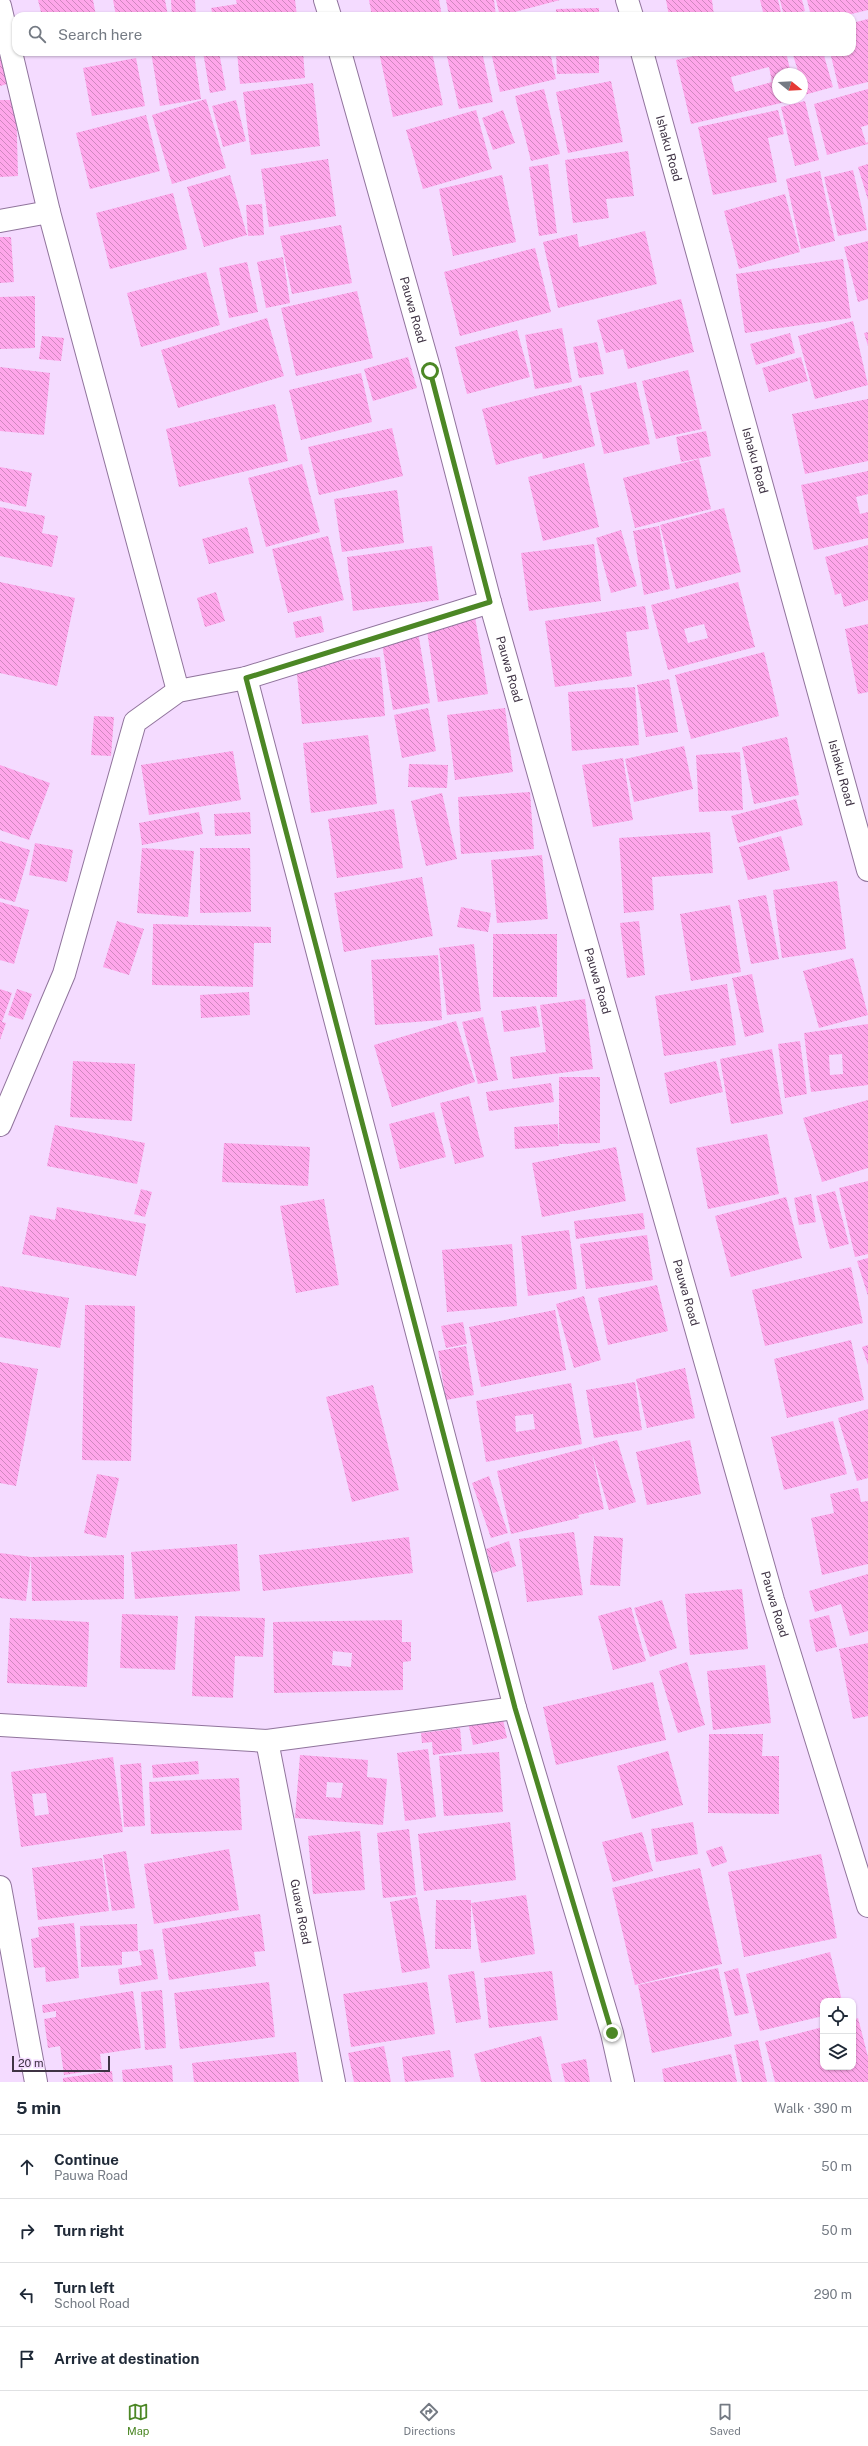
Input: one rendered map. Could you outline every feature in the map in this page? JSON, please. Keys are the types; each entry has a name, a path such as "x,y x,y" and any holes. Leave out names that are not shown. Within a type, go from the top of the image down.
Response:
{"street":[{"path":"325,0 329,12"},
{"path":"627,0 631,12"},
{"path":"0,6 49,212 178,691"},
{"name":"Pauwa Road","path":"341,56 430,371 490,602 773,1600 868,1906"},
{"name":"Ishaku Road","path":"643,56 868,870"},
{"path":"0,220 49,212"},
{"path":"0,1125 7,1091 64,974 135,722 178,691 246,678 490,602"},
{"path":"246,678 515,1708 612,2033 623,2082"},
{"path":"0,1725 267,1741 515,1708"},
{"name":"Guava Road","path":"267,1741 334,2082"},
{"path":"0,1888 36,2082"}],"building":[{"path":"38,0 93,0 95,12 41,12"},
{"path":"113,0 165,0 167,12 115,12"},
{"path":"171,0 195,0 196,12 172,12"},
{"path":"236,0 295,0 296,12 212,12 211,8 237,4"},
{"path":"369,0 439,0 441,12 371,12"},
{"path":"446,0 494,0 496,12 448,12"},
{"path":"496,0 560,0 515,12 499,12"},
{"path":"666,0 712,0 714,12 668,12"},
{"path":"760,0 778,0 781,12 763,12"},
{"path":"780,0 802,0 805,11 783,12"},
{"path":"807,0 868,0 868,10 856,13 810,12"},
{"path":"599,8 599,12 556,12 556,9"},
{"path":"868,19 868,82 839,89 831,56 856,56 856,22"},
{"path":"0,47 7,84 0,86"},
{"path":"152,56 195,56 201,99 160,106"},
{"path":"204,56 220,56 226,90 210,93"},
{"path":"237,56 303,56 305,78 240,84"},
{"path":"380,56 433,56 443,105 393,117"},
{"path":"447,56 483,56 493,102 459,109"},
{"path":"492,56 551,56 556,79 500,92"},
{"path":"556,56 599,56 599,73 557,74"},
{"path":"694,56 787,56 790,68 772,68 772,82 772,104 777,104 691,124 676,60","holes":["769,67 772,82 735,92 731,77"]},
{"path":"793,56 824,56 833,87 808,94 808,68 797,68"},
{"path":"136,58 145,106 92,116 83,68"},
{"path":"611,81 623,142 568,153 556,92"},
{"path":"313,83 320,146 251,155 243,92"},
{"path":"544,89 560,154 531,161 515,96"},
{"path":"868,89 868,125 861,127 866,143 868,142 868,144 827,155 814,104"},
{"path":"206,99 226,168 172,184 152,115"},
{"path":"0,100 16,100 18,176 0,177"},
{"path":"236,100 246,141 223,147 212,106"},
{"path":"793,104 806,104 819,160 795,166 781,107"},
{"path":"476,110 492,169 423,189 406,130"},
{"path":"503,110 515,143 493,150 482,118"},
{"path":"778,110 784,134 768,138 777,182 713,195 698,127"},
{"path":"146,115 160,171 90,189 76,133"},
{"path":"628,151 634,196 606,199 609,218 573,223 565,160"},
{"path":"328,159 336,216 269,227 261,169"},
{"path":"548,164 557,233 539,236 529,167"},
{"path":"868,164 868,200 858,167"},
{"path":"853,170 867,230 838,236 824,177"},
{"path":"820,171 835,241 801,249 786,179"},
{"path":"230,175 247,235 204,247 187,187"},
{"path":"502,175 516,242 453,256 439,189"},
{"path":"173,193 187,249 110,269 96,213"},
{"path":"785,194 800,252 739,269 724,211"},
{"path":"262,204 264,235 248,236 246,205"},
{"path":"341,225 352,283 292,294 280,236"},
{"path":"645,231 657,284 558,308 543,242 577,234 579,247"},
{"path":"0,237 11,237 14,282 0,283"},
{"path":"868,241 868,299 858,302 844,247"},
{"path":"535,248 551,312 460,336 444,272"},
{"path":"283,257 290,303 266,308 257,262"},
{"path":"843,259 851,318 745,333 736,274"},
{"path":"247,262 258,312 229,318 219,268"},
{"path":"206,272 220,325 141,347 127,293"},
{"path":"357,291 373,358 296,376 281,308"},
{"path":"35,296 35,348 0,349 0,297"},
{"path":"681,299 694,352 628,369 623,349 606,353 597,320"},
{"path":"267,318 284,376 178,408 161,350"},
{"path":"853,321 868,385 815,399 798,336"},
{"path":"562,328 572,382 535,389 525,335"},
{"path":"517,330 530,377 467,394 455,347"},
{"path":"868,332 868,346 864,333"},
{"path":"790,333 795,353 756,365 750,344"},
{"path":"42,336 64,338 61,361 39,359"},
{"path":"597,342 604,374 579,378 573,347"},
{"path":"408,357 417,388 373,401 364,369"},
{"path":"801,357 808,381 769,392 762,368"},
{"path":"0,367 50,373 44,435 0,431"},
{"path":"688,370 702,429 656,439 642,381"},
{"path":"361,373 372,422 301,440 289,390"},
{"path":"636,382 650,444 604,454 590,393"},
{"path":"581,385 595,446 543,459 542,453 496,465 482,409"},
{"path":"868,399 868,461 805,474 792,414"},
{"path":"275,404 288,461 179,487 166,429"},
{"path":"392,428 403,476 319,495 308,447"},
{"path":"706,431 711,456 681,462 676,437"},
{"path":"699,459 711,509 635,528 623,478"},
{"path":"584,463 599,527 543,541 528,477"},
{"path":"302,464 320,532 266,547 248,478"},
{"path":"0,467 32,473 26,507 0,501"},
{"path":"868,471 868,494 856,497 860,514 868,512 868,538 814,550 801,485"},
{"path":"397,490 404,543 342,552 334,499"},
{"path":"0,507 45,516 42,533 58,536 52,567 0,556"},
{"path":"724,508 741,572 676,589 660,525"},
{"path":"659,526 670,589 644,595 633,531"},
{"path":"247,527 254,553 209,564 202,539"},
{"path":"621,530 637,586 611,593 596,538"},
{"path":"328,536 344,600 288,613 272,549"},
{"path":"594,544 601,601 529,611 521,553"},
{"path":"868,545 868,600 844,607 841,593 835,595 825,557"},
{"path":"432,546 439,600 353,611 347,557"},
{"path":"0,582 75,598 57,686 0,673"},
{"path":"738,582 755,647 668,670 651,605","holes":["704,624 708,638 688,643 684,629"]},
{"path":"216,592 225,621 205,627 197,598"},
{"path":"645,606 649,629 626,632 632,676 555,687 545,621"},
{"path":"321,616 324,632 296,638 293,622"},
{"path":"475,617 488,694 438,702 426,625"},
{"path":"868,624 868,692 858,694 845,629"},
{"path":"418,632 430,703 393,710 381,638"},
{"path":"764,652 779,716 691,739 675,675"},
{"path":"380,657 385,716 302,724 296,665"},
{"path":"669,679 678,732 646,737 637,685"},
{"path":"635,687 639,745 572,751 568,692"},
{"path":"428,708 436,751 402,758 394,715"},
{"path":"505,708 513,772 455,780 447,715"},
{"path":"94,716 114,717 111,756 91,755"},
{"path":"368,735 377,804 311,813 303,743"},
{"path":"787,737 799,795 754,804 742,747"},
{"path":"684,746 693,789 634,802 625,759"},
{"path":"233,751 241,800 149,815 141,765"},
{"path":"740,752 743,810 699,812 696,755"},
{"path":"623,758 633,820 593,827 582,765"},
{"path":"409,764 448,765 447,788 408,787"},
{"path":"0,765 50,783 29,840 0,830"},
{"path":"530,792 534,849 461,854 458,797"},
{"path":"442,793 457,859 426,866 411,801"},
{"path":"796,799 803,825 738,843 731,816"},
{"path":"394,809 403,868 337,878 328,819"},
{"path":"199,812 203,834 142,845 139,823"},
{"path":"250,812 251,834 215,836 214,814"},
{"path":"710,832 713,873 652,877 654,910 624,913 619,838"},
{"path":"781,836 790,870 748,880 739,847"},
{"path":"0,841 30,850 15,902 0,898"},
{"path":"35,843 73,850 67,882 29,875"},
{"path":"142,848 194,851 188,917 137,913"},
{"path":"200,848 250,848 251,912 200,913"},
{"path":"542,855 548,919 497,923 491,860"},
{"path":"422,877 433,936 344,952 334,893"},
{"path":"837,881 846,949 782,958 773,890"},
{"path":"766,895 779,959 751,964 738,900"},
{"path":"0,902 29,910 14,964 0,960"},
{"path":"730,905 741,972 691,981 680,914"},
{"path":"461,907 491,913 488,932 457,927"},
{"path":"117,921 144,929 129,975 103,967"},
{"path":"639,921 645,975 627,978 620,923"},
{"path":"153,924 271,927 271,943 254,943 253,987 152,985"},
{"path":"493,934 557,934 557,997 493,997"},
{"path":"474,944 481,1011 447,1015 439,948"},
{"path":"438,955 442,1020 375,1025 371,960"},
{"path":"853,958 868,1015 819,1028 803,971"},
{"path":"752,974 764,1032 745,1037 732,978"},
{"path":"727,984 736,1045 664,1056 655,996"},
{"path":"0,989 12,993 2,1022 6,1023 0,1040"},
{"path":"17,989 32,994 23,1020 8,1015"},
{"path":"249,992 250,1015 201,1018 200,995"},
{"path":"585,999 593,1069 513,1079 510,1057 546,1052 540,1005"},
{"path":"536,1006 540,1027 504,1032 501,1011"},
{"path":"483,1017 498,1080 478,1084 462,1022"},
{"path":"456,1021 475,1082 392,1107 374,1045"},
{"path":"868,1024 868,1085 811,1092 804,1033","holes":["842,1054 843,1074 830,1075 829,1055"]},
{"path":"800,1041 807,1094 785,1098 778,1044"},
{"path":"772,1049 783,1114 731,1124 720,1059"},
{"path":"73,1061 135,1064 132,1121 70,1117"},
{"path":"716,1061 723,1092 670,1104 664,1073"},
{"path":"559,1077 600,1077 600,1143 559,1144"},
{"path":"551,1083 554,1102 489,1111 486,1092"},
{"path":"469,1096 484,1157 455,1164 440,1103"},
{"path":"868,1100 868,1168 822,1182 803,1118"},
{"path":"434,1112 446,1157 400,1169 389,1124"},
{"path":"558,1124 559,1146 515,1149 514,1127"},
{"path":"55,1125 145,1143 137,1184 47,1166"},
{"path":"767,1134 779,1194 708,1209 696,1148"},
{"path":"224,1143 310,1147 308,1186 222,1182"},
{"path":"616,1147 626,1201 542,1217 532,1163"},
{"path":"868,1181 868,1254 855,1257 839,1188"},
{"path":"141,1189 152,1192 145,1217 134,1214"},
{"path":"835,1191 849,1244 830,1249 816,1196"},
{"path":"811,1194 816,1222 799,1225 794,1198"},
{"path":"786,1197 802,1258 731,1277 715,1216"},
{"path":"324,1199 339,1285 296,1293 280,1206"},
{"path":"57,1207 146,1224 136,1276 22,1254 30,1215 55,1220"},
{"path":"643,1213 645,1229 576,1239 574,1221"},
{"path":"569,1230 577,1289 528,1296 521,1236"},
{"path":"647,1235 653,1280 586,1289 580,1244"},
{"path":"512,1244 517,1306 447,1312 442,1250"},
{"path":"868,1258 868,1296 857,1261"},
{"path":"851,1267 863,1323 765,1346 752,1290"},
{"path":"657,1285 668,1331 608,1345 598,1298"},
{"path":"0,1286 69,1298 60,1348 0,1337"},
{"path":"584,1296 601,1360 574,1368 556,1304"},
{"path":"85,1305 135,1306 131,1461 82,1460"},
{"path":"555,1310 566,1370 481,1387 469,1327"},
{"path":"463,1322 467,1344 446,1348 441,1326"},
{"path":"851,1340 864,1400 787,1418 774,1359"},
{"path":"868,1345 868,1365 862,1347"},
{"path":"466,1346 474,1395 446,1400 438,1351"},
{"path":"0,1362 38,1369 16,1486 0,1483"},
{"path":"685,1368 695,1418 647,1428 636,1379"},
{"path":"635,1382 642,1430 594,1438 586,1390"},
{"path":"571,1383 582,1444 486,1462 476,1401","holes":["533,1414 535,1429 516,1432 515,1416"]},
{"path":"373,1385 399,1490 352,1502 326,1397"},
{"path":"868,1409 868,1478 857,1481 838,1418"},
{"path":"833,1421 847,1474 784,1490 771,1437"},
{"path":"617,1440 636,1502 609,1510 592,1453 604,1509 578,1515 579,1518 511,1534 497,1471"},
{"path":"690,1440 701,1494 647,1505 636,1452"},
{"path":"97,1474 119,1478 106,1538 84,1533"},
{"path":"489,1476 508,1533 491,1538 472,1483"},
{"path":"858,1488 861,1502 868,1501 868,1564 822,1575 811,1518 834,1513 830,1494"},
{"path":"574,1532 583,1595 527,1602 519,1539"},
{"path":"594,1536 623,1538 620,1586 590,1585"},
{"path":"409,1537 413,1573 263,1591 259,1555"},
{"path":"509,1541 516,1566 493,1573 486,1549"},
{"path":"237,1544 240,1591 135,1599 131,1552"},
{"path":"0,1553 31,1557 26,1601 0,1598"},
{"path":"124,1555 124,1599 32,1601 31,1557"},
{"path":"868,1574 868,1631 850,1636 841,1604 815,1612 809,1591"},
{"path":"742,1589 748,1649 690,1655 685,1594"},
{"path":"662,1600 677,1648 650,1657 634,1608"},
{"path":"631,1607 646,1661 613,1670 598,1616"},
{"path":"122,1614 178,1616 175,1670 120,1668"},
{"path":"829,1615 837,1647 816,1652 809,1620"},
{"path":"195,1616 265,1618 263,1657 235,1656 233,1698 192,1696"},
{"path":"10,1618 89,1622 87,1687 7,1683"},
{"path":"402,1620 402,1642 411,1642 411,1661 403,1662 403,1690 274,1693 273,1622","holes":["333,1651 352,1653 351,1667 332,1665"]},
{"path":"868,1643 868,1716 853,1719 839,1649"},
{"path":"687,1662 705,1725 678,1733 659,1671"},
{"path":"765,1665 771,1723 713,1730 707,1671"},
{"path":"653,1682 666,1740 556,1765 543,1707"},
{"path":"502,1715 507,1738 473,1745 468,1722"},
{"path":"460,1728 462,1751 433,1755 432,1742 422,1743 421,1733"},
{"path":"709,1734 763,1734 762,1756 779,1756 779,1814 708,1813"},
{"path":"428,1749 436,1817 405,1821 397,1753"},
{"path":"668,1751 683,1805 632,1819 617,1766"},
{"path":"499,1752 503,1812 444,1816 439,1756"},
{"path":"300,1755 368,1760 367,1777 387,1779 383,1825 295,1818","holes":["327,1782 343,1783 341,1798 326,1797"]},
{"path":"113,1757 123,1832 21,1847 11,1772","holes":["46,1793 49,1814 35,1816 32,1794"]},
{"path":"198,1761 199,1774 153,1778 152,1765"},
{"path":"141,1763 145,1826 124,1827 120,1765"},
{"path":"239,1778 242,1830 151,1834 149,1782"},
{"path":"510,1822 516,1880 424,1891 418,1834"},
{"path":"693,1822 698,1854 656,1862 651,1829"},
{"path":"409,1829 416,1895 383,1898 377,1833"},
{"path":"360,1831 365,1890 313,1894 308,1836"},
{"path":"642,1832 653,1871 613,1882 602,1842"},
{"path":"722,1846 727,1862 712,1867 706,1851"},
{"path":"229,1849 239,1910 154,1924 144,1864"},
{"path":"126,1851 135,1908 112,1911 103,1855"},
{"path":"821,1854 837,1938 744,1957 728,1872"},
{"path":"102,1858 109,1911 38,1920 32,1868"},
{"path":"700,1868 722,1964 635,1985 612,1888"},
{"path":"526,1895 535,1954 481,1963 471,1903"},
{"path":"417,1897 430,1968 402,1973 390,1902"},
{"path":"436,1900 471,1900 471,1949 435,1949"},
{"path":"260,1914 265,1951 254,1952 256,1966 169,1980 162,1929"},
{"path":"74,1923 79,1978 46,1982 45,1967 34,1968 31,1939 39,1937 38,1927"},
{"path":"137,1924 138,1951 122,1952 122,1965 81,1967 80,1926"},
{"path":"153,1949 158,1979 120,1985 118,1969 142,1965 139,1951"},
{"path":"830,1952 841,1998 820,1998 820,2017 760,2031 746,1974"},
{"path":"718,1968 732,2036 652,2053 638,1985"},
{"path":"738,1968 749,2013 735,2016 724,1972"},
{"path":"474,1971 481,2019 456,2023 448,1975"},
{"path":"552,1971 558,2020 489,2028 484,1978"},
{"path":"269,1982 275,2037 180,2049 174,1993"},
{"path":"427,1982 435,2034 351,2047 343,1994"},
{"path":"162,1990 166,2048 145,2050 141,1992"},
{"path":"133,1991 141,2048 100,2054 102,2069 64,2075 60,2046 48,2048 44,2019 56,2017 56,2011 43,2013 42,2005"},
{"path":"858,2018 868,2057 868,2082 775,2082 765,2042 820,2028 820,2070 856,2070 856,2019"},
{"path":"541,2036 552,2082 481,2082 474,2054"},
{"path":"758,2040 767,2082 742,2082 734,2045"},
{"path":"384,2046 391,2082 354,2082 348,2053"},
{"path":"450,2050 454,2077 405,2082 402,2057"},
{"path":"296,2052 299,2082 194,2082 192,2063"},
{"path":"731,2054 737,2082 664,2082 662,2069"},
{"path":"586,2059 590,2082 565,2082 561,2064"},
{"path":"172,2065 173,2082 123,2082 122,2070"},
{"path":"112,2071 113,2082 63,2082 63,2078"}],"route":[{"path":"430,371 490,602 246,678 515,1708 612,2033"}]}
